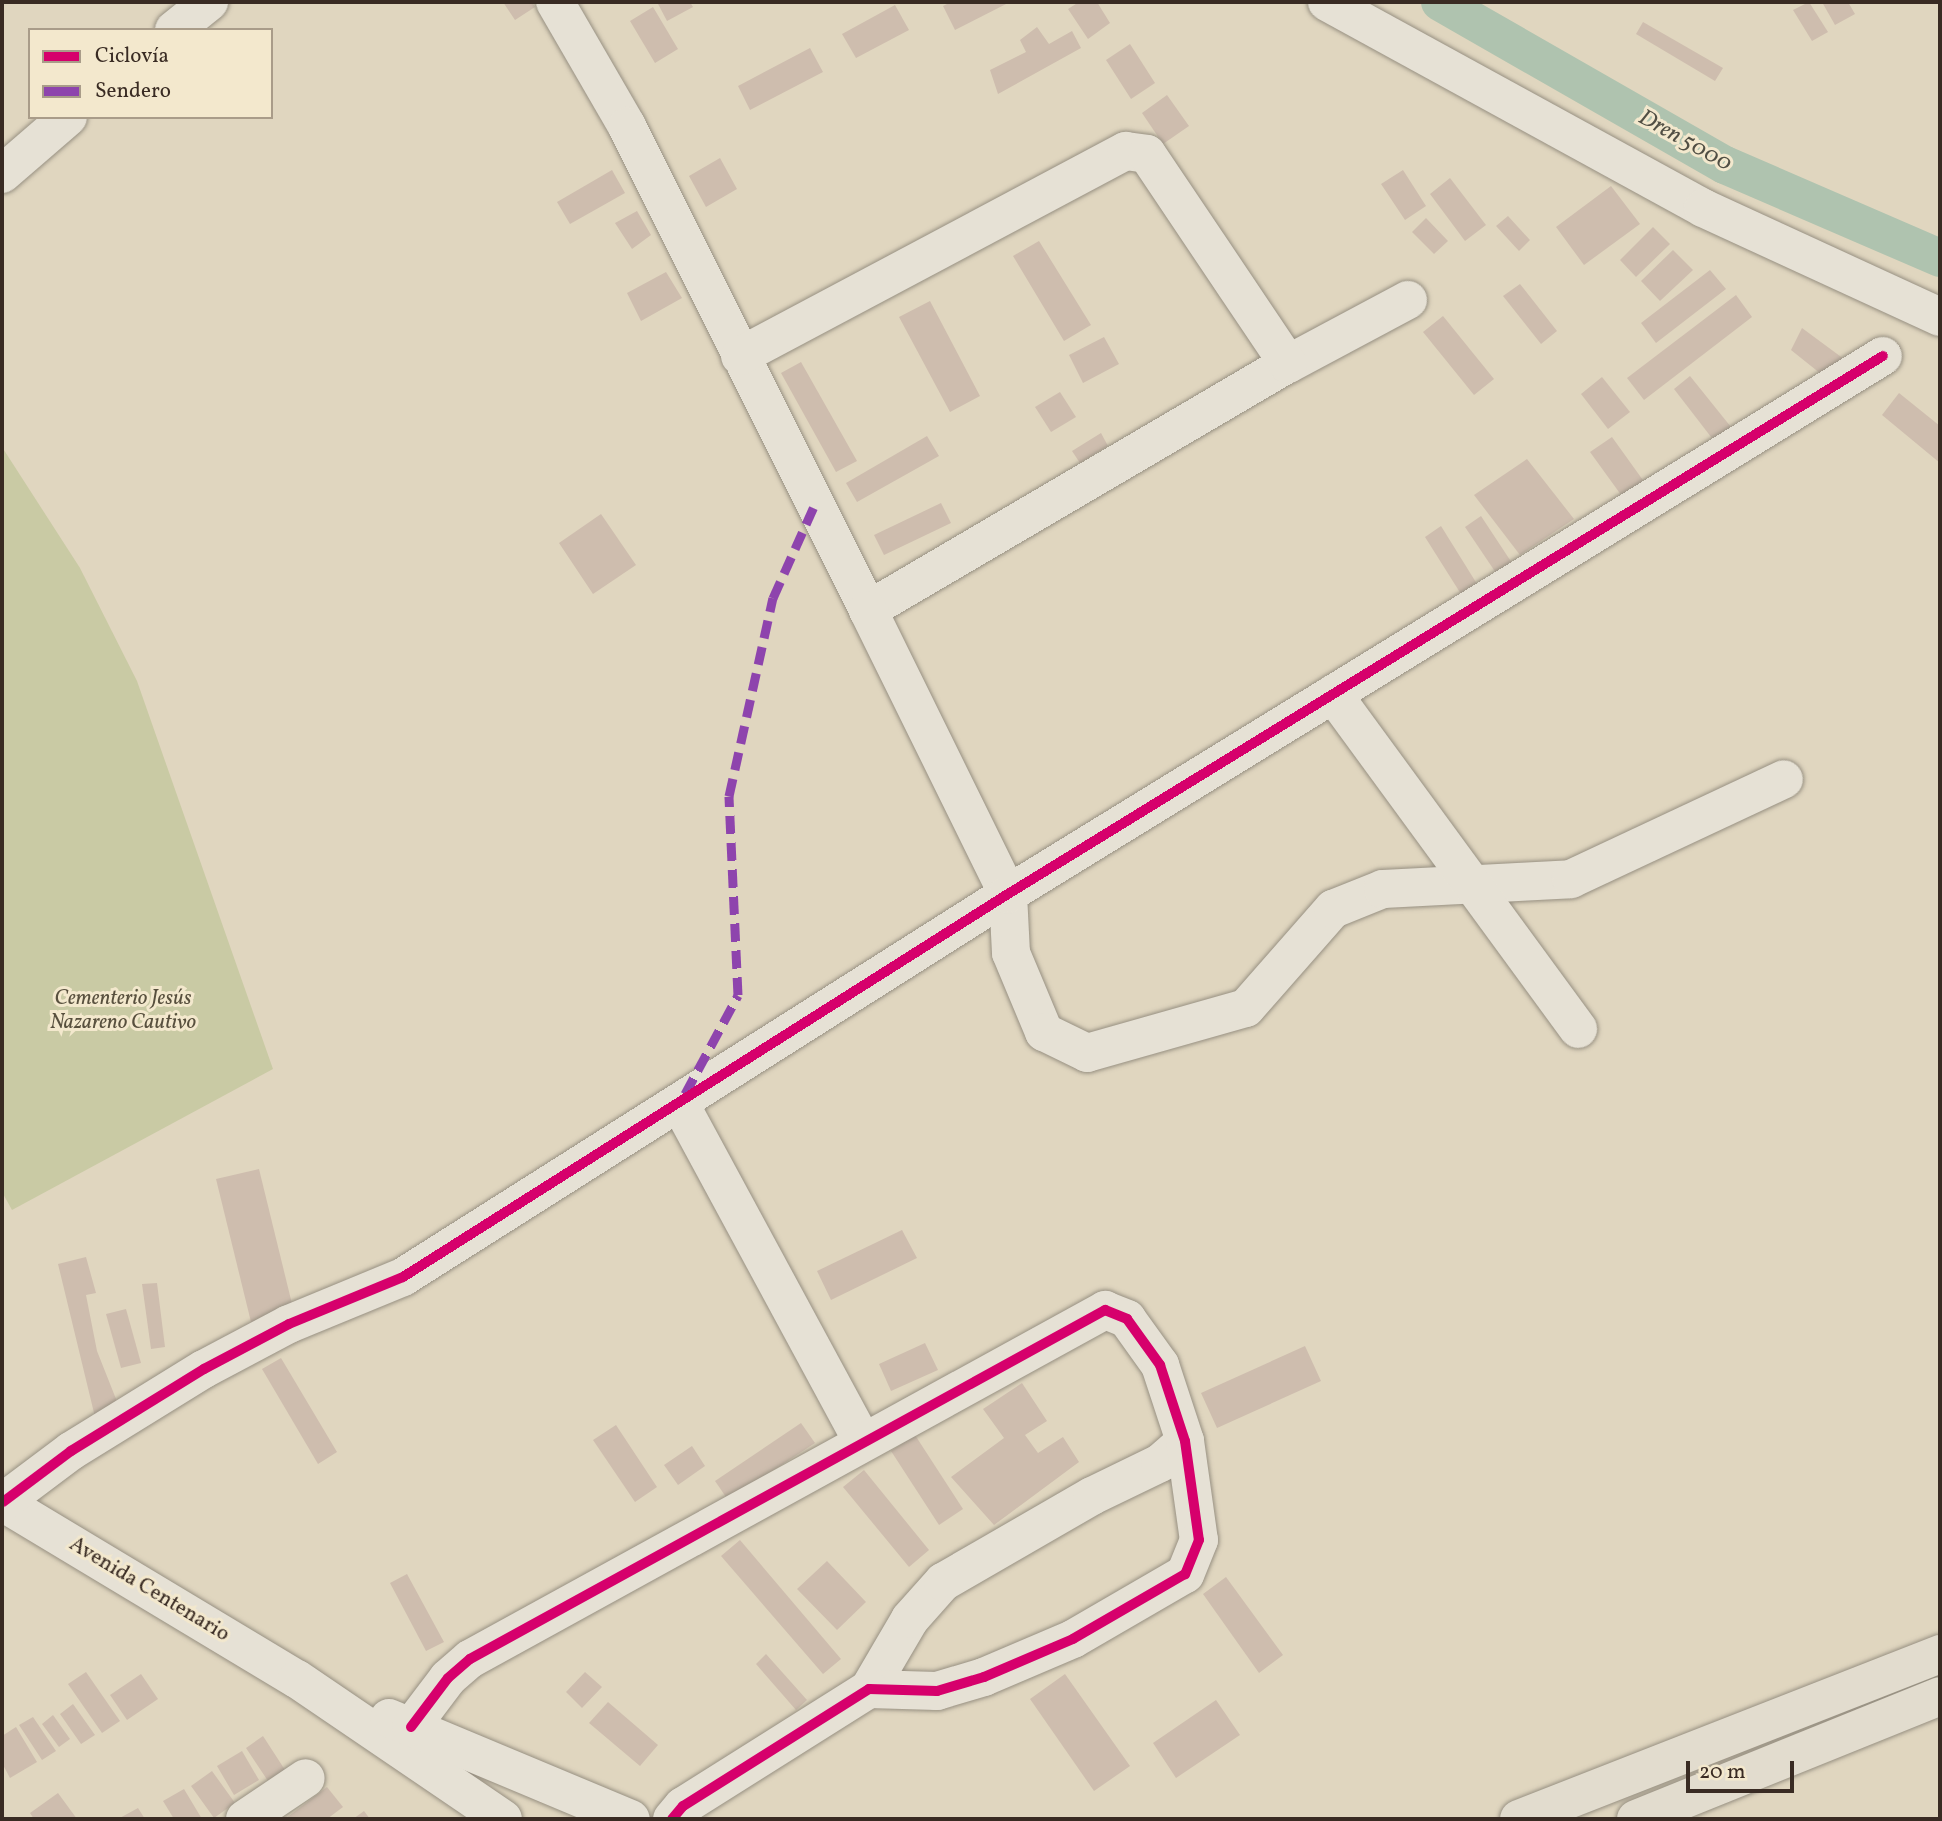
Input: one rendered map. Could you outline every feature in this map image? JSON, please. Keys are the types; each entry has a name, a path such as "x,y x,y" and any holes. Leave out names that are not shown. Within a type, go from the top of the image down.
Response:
{"main road":[{"path":"1519,1819 1940,1654"},
{"path":"1636,1819 1940,1696"}],"street":[{"path":"176,28 209,2"},
{"path":"555,2 627,126 1009,894 1012,953 1044,1032 1087,1053 1245,1008 1333,909 1383,889 1473,886 1571,878 1784,779"},
{"path":"1327,2 1703,208 1940,317"},
{"path":"2,174 66,119"},
{"path":"740,356 1126,151 1147,154 1288,364"},
{"path":"868,610 1288,364 1408,300"},
{"path":"2,1502 71,1451 204,1368 289,1324 403,1278 1009,894 1883,356"},
{"path":"1333,694 1578,1029"},
{"path":"680,1104 862,1441"},
{"path":"411,1727 447,1678 470,1659 862,1441 1105,1310 1127,1319 1160,1365 1185,1441 1199,1540 1185,1574 1073,1639 984,1677 937,1690 869,1689"},
{"path":"672,1819 683,1807 869,1689 910,1619 943,1582 1092,1496 1160,1463 1185,1441"},
{"name":"Avenida Centenario","path":"2,1502 297,1679 503,1819"},
{"name":"Avenida Centenario","path":"297,1679 631,1819"},
{"path":"245,1819 306,1778"}],"green space":[{"name":"Cementerio Jesús Nazareno Cautivo","path":"2,447 80,568 137,681 273,1069 12,1210 2,1192"}],"building":[{"path":"503,2 532,2 535,7 515,20"},
{"path":"657,2 690,2 693,7 667,21"},
{"path":"951,2 1010,2 955,30 943,6"},
{"path":"1079,2 1097,2 1110,23 1088,39 1068,9"},
{"path":"1809,2 1828,32 1812,41 1793,10"},
{"path":"1822,2 1848,2 1855,14 1835,25"},
{"path":"895,5 909,30 856,58 842,34"},
{"path":"653,7 678,49 655,63 630,21"},
{"path":"1643,22 1723,68 1715,81 1636,34"},
{"path":"1037,27 1049,44 1072,31 1081,48 998,94 990,70 1026,52 1020,40"},
{"path":"1130,44 1155,83 1131,99 1106,60"},
{"path":"810,48 823,72 750,110 738,86"},
{"path":"1167,95 1189,126 1163,144 1142,113"},
{"path":"720,158 737,189 706,207 689,176"},
{"path":"612,170 625,193 570,224 557,202"},
{"path":"1403,170 1426,206 1405,220 1381,184"},
{"path":"1450,178 1486,225 1465,241 1430,194"},
{"path":"1611,186 1640,224 1584,265 1556,227"},
{"path":"637,211 651,235 632,249 615,223"},
{"path":"1508,216 1530,240 1519,251 1496,226"},
{"path":"1426,218 1448,241 1434,254 1412,232"},
{"path":"1653,227 1670,244 1636,277 1620,260"},
{"path":"1039,241 1091,325 1064,341 1013,256"},
{"path":"1673,250 1693,270 1660,301 1641,281"},
{"path":"1710,270 1726,289 1656,343 1641,323"},
{"path":"666,272 682,298 641,321 627,293"},
{"path":"1520,284 1557,331 1541,344 1503,296"},
{"path":"1736,295 1752,317 1644,400 1627,378"},
{"path":"930,301 980,396 950,412 899,317"},
{"path":"1443,316 1494,379 1474,395 1423,332"},
{"path":"1802,328 1848,362 1831,382 1791,350"},
{"path":"1104,337 1119,364 1083,383 1069,355"},
{"path":"801,362 857,461 836,472 781,373"},
{"path":"1690,376 1735,432 1718,446 1674,389"},
{"path":"1602,377 1630,412 1608,429 1581,394"},
{"path":"1060,392 1076,417 1051,432 1035,407"},
{"path":"1899,393 1940,426 1940,463 1882,415"},
{"path":"1101,433 1108,446 1080,463 1072,451"},
{"path":"927,436 939,456 857,502 846,483"},
{"path":"1612,437 1645,483 1624,499 1590,452"},
{"path":"1527,459 1574,519 1520,555 1474,495"},
{"path":"941,503 951,523 884,555 874,535"},
{"path":"601,514 636,565 593,594 559,543"},
{"path":"1481,516 1512,563 1496,573 1465,527"},
{"path":"1441,526 1482,592 1466,602 1425,537"},
{"path":"259,1169 294,1312 251,1322 216,1179"},
{"path":"902,1230 917,1258 831,1300 817,1271"},
{"path":"86,1257 96,1293 86,1295 97,1351 118,1404 95,1417 58,1264"},
{"path":"157,1283 165,1347 151,1349 142,1284"},
{"path":"126,1309 141,1363 121,1368 106,1314"},
{"path":"925,1343 938,1370 891,1391 879,1364"},
{"path":"1305,1346 1321,1381 1217,1428 1201,1393"},
{"path":"281,1358 337,1452 318,1464 262,1369"},
{"path":"1022,1383 1047,1421 1025,1435 1038,1453 1063,1437 1079,1462 994,1525 951,1477 1004,1438 983,1409"},
{"path":"801,1423 815,1443 728,1500 715,1481"},
{"path":"616,1425 657,1487 635,1502 593,1440"},
{"path":"915,1435 963,1509 939,1525 891,1451"},
{"path":"692,1446 705,1466 678,1485 664,1465"},
{"path":"864,1470 929,1550 909,1567 843,1487"},
{"path":"740,1540 841,1659 823,1674 721,1556"},
{"path":"827,1561 866,1602 837,1630 797,1589"},
{"path":"407,1574 444,1642 426,1651 390,1583"},
{"path":"1226,1577 1283,1655 1259,1673 1203,1594"},
{"path":"766,1654 807,1700 796,1710 756,1664"},
{"path":"86,1672 120,1721 102,1733 68,1684"},
{"path":"585,1672 602,1687 582,1708 566,1692"},
{"path":"141,1674 158,1699 127,1720 110,1695"},
{"path":"1065,1674 1130,1766 1094,1791 1030,1699"},
{"path":"1216,1700 1240,1735 1176,1778 1153,1743"},
{"path":"608,1702 658,1745 640,1766 589,1723"},
{"path":"73,1704 95,1735 81,1744 60,1714"},
{"path":"53,1715 70,1739 59,1747 42,1724"},
{"path":"33,1717 56,1751 42,1760 19,1725"},
{"path":"16,1727 37,1762 10,1778 2,1763 2,1736"},
{"path":"263,1736 287,1773 270,1784 246,1748"},
{"path":"242,1751 259,1780 234,1795 217,1766"},
{"path":"212,1771 235,1803 214,1818 191,1786"},
{"path":"327,1787 343,1807 327,1819 285,1819"},
{"path":"184,1789 202,1819 174,1819 163,1801"},
{"path":"58,1793 77,1819 34,1819 30,1813"},
{"path":"138,1808 145,1819 118,1819"},
{"path":"364,1811 370,1819 353,1819"}],"waterway":[{"name":"Dren 5000","path":"1440,2 1725,165 1940,258"}],"marked path":[{"path":"685,1094 738,995 729,796 773,598 816,502"}],"cycle path":[{"path":"3,1502 71,1451 204,1369 289,1324 403,1277 1008,894 1883,356"},
{"path":"411,1727 448,1678 470,1659 1105,1310 1127,1319 1160,1365 1185,1441 1199,1540 1185,1574 1073,1639 984,1677 937,1691 869,1689 683,1806 672,1819"}]}
